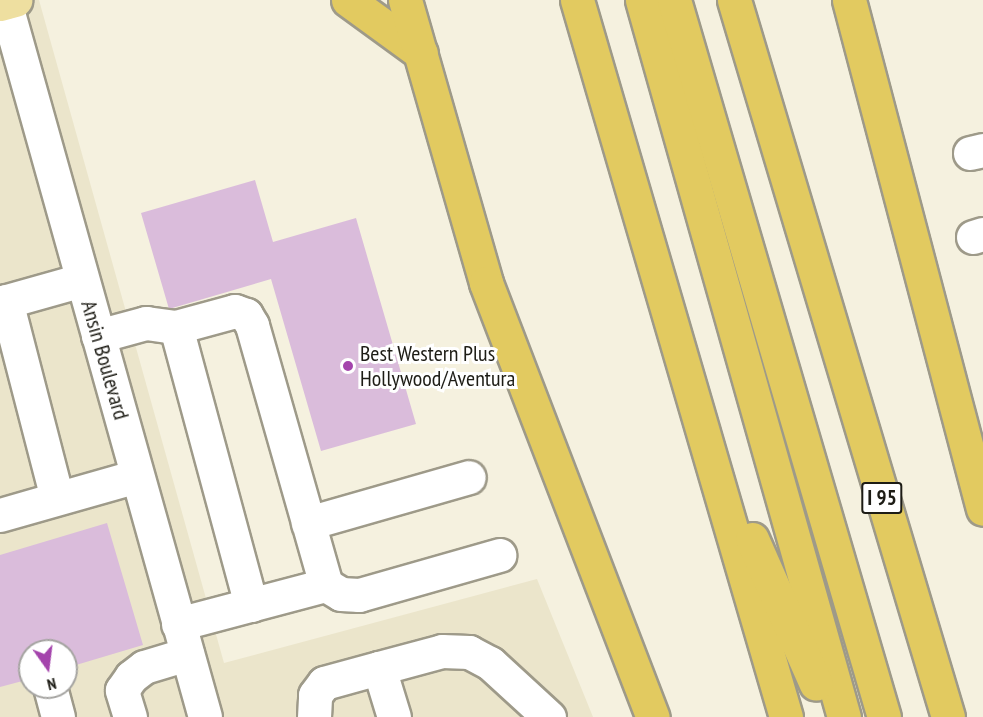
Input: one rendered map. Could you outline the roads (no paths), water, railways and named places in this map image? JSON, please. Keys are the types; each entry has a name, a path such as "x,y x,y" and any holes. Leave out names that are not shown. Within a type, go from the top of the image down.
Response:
{"highway":[{"path":"348,0 421,53"},
{"path":"405,0 486,283 653,717"},
{"path":"577,0 706,436 786,717"},
{"path":"642,0 844,717"},
{"path":"674,0 884,717"},
{"name":"I 95","path":"734,0 948,717"},
{"path":"849,0 983,509"},
{"path":"706,436 813,673 825,717"}],"street":[{"name":"Ansin Boulevard","path":"6,2 205,717"},
{"path":"57,498 3,302 82,280"},
{"path":"98,336 146,323 176,327 235,311 246,315 326,585 341,594 359,595 499,555"},
{"path":"176,327 251,605"},
{"path":"0,515 137,476"},
{"path":"308,523 469,477"},
{"path":"130,717 122,690 130,677 183,639 251,605 326,585"},
{"path":"314,717 315,695 324,683 442,651 469,652 490,663 549,717"},
{"path":"379,668 394,717"},
{"path":"53,699 58,717"}],"place":[{"name":"Best Western Plus Hollywood/Aventura","path":"348,366"}]}
